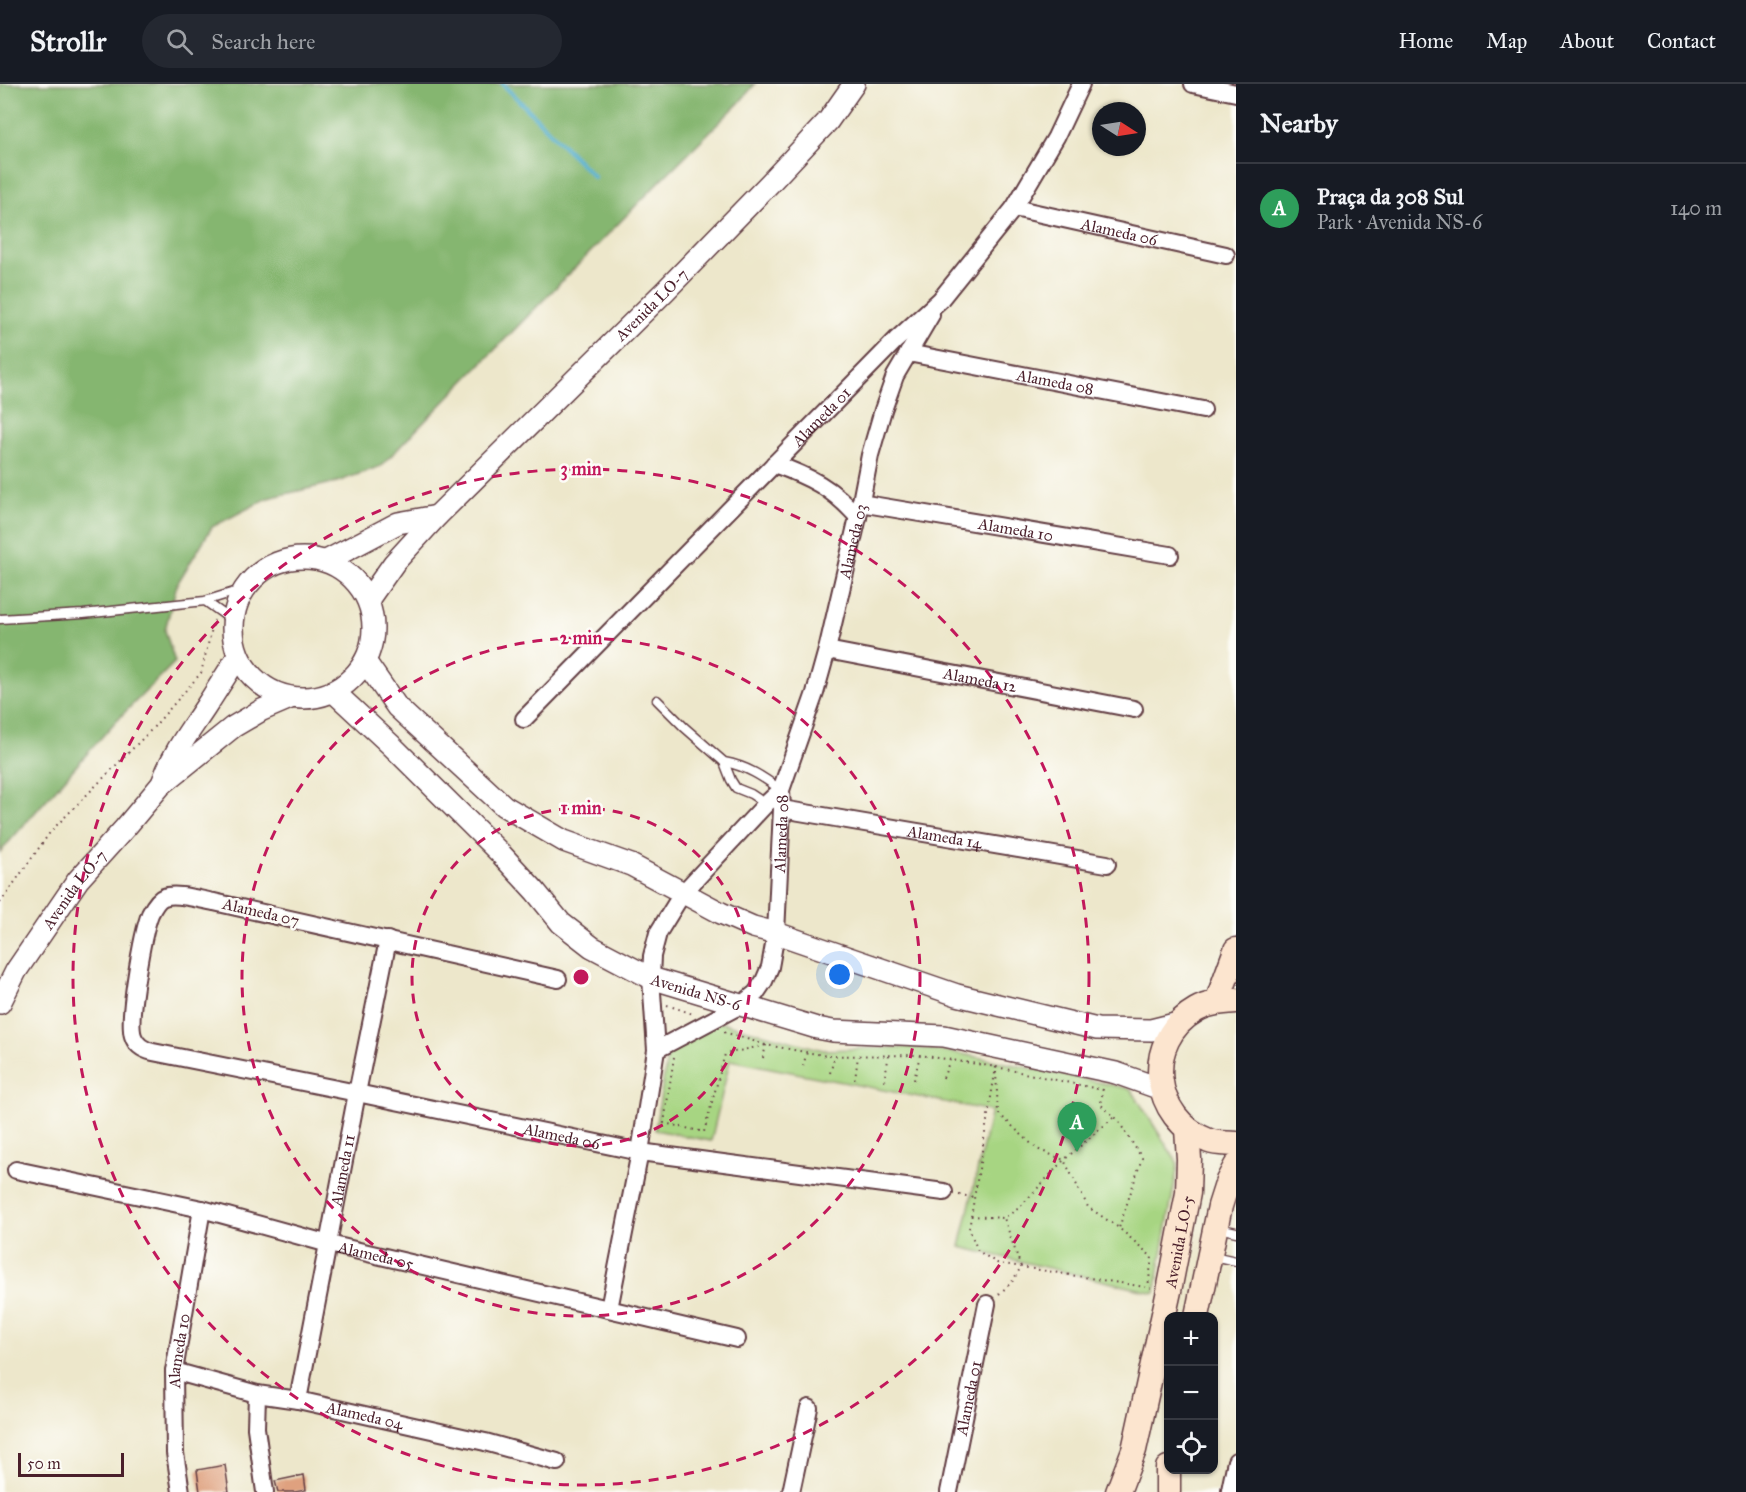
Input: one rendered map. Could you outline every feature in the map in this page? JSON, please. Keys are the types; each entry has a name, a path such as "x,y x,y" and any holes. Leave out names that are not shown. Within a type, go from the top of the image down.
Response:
{"main road":[{"path":"1236,950 1227,1001 1197,1010 1179,1023 1166,1043 1160,1066 1161,1089 1176,1118 1187,1129 1210,1141 1236,1144"},
{"name":"Avenida LO-5","path":"1118,1492 1134,1450 1159,1289 1188,1193 1187,1129"},
{"name":"Avenida LO-5","path":"1198,1312 1210,1255 1226,1230 1220,1206 1228,1181 1236,1166"},
{"path":"1168,1474 1168,1492"}],"street":[{"name":"Avenida LO-7","path":"368,600 394,562 437,516 665,291 770,183 828,121 854,84"},
{"name":"Alameda 01","path":"524,719 896,340 940,300 1014,208 1056,137 1081,84"},
{"path":"1193,84 1236,93"},
{"name":"Alameda 06","path":"1014,208 1226,255"},
{"name":"Alameda 03","path":"781,790 815,693 827,650 882,410 895,376 940,300"},
{"name":"Alameda 08","path":"908,353 1203,410"},
{"path":"774,464 806,476 859,510"},
{"name":"Alameda 10","path":"859,510 1170,555"},
{"path":"326,561 398,523 437,516"},
{"path":"303,557 326,561 343,570 357,583 368,600 373,631 365,661 352,679 334,692 312,699 290,698 273,693 246,671 238,656 225,615 234,610 244,589 260,572 280,561 303,557"},
{"name":"Alameda 12","path":"827,650 1134,709"},
{"name":"Avenida LO-7","path":"161,785 169,763 185,735 204,710 238,656"},
{"path":"365,661 397,707 504,807 564,841 631,865 682,894 753,927 957,995 1097,1029 1151,1030 1179,1023"},
{"name":"Avenida NS-6","path":"334,692 400,753 500,853 536,891 561,923 592,947 651,978 817,1029 944,1036 1116,1073 1161,1089"},
{"name":"Avenida LO-7","path":"0,1003 16,971 78,880 161,785 233,727 262,710 290,698"},
{"name":"Alameda 08","path":"609,1309 640,1152 656,1050 651,978 652,956 658,933 682,894 781,790"},
{"name":"Alameda 08","path":"656,1050 714,1025 756,993 764,981 770,967 776,933 781,790"},
{"name":"Alameda 14","path":"782,809 1107,864"},
{"name":"Alameda 07","path":"184,1059 143,1049 132,1035 132,1006 150,914 162,897 170,895 214,902 558,979"},
{"name":"Alameda 11","path":"298,1400 388,940"},
{"name":"Alameda 06","path":"184,1059 640,1152 944,1192"},
{"name":"Alameda 05","path":"16,1170 202,1209 329,1244 737,1340"},
{"name":"Alameda 10","path":"181,1492 175,1453 174,1371 202,1209"},
{"name":"Alameda 01","path":"949,1492 987,1304"},
{"name":"Alameda 04","path":"174,1371 257,1394 298,1400 485,1442 557,1462"},
{"path":"257,1394 256,1428 265,1492"},
{"path":"791,1492 809,1408"},
{"path":"1230,1491 1236,1461"}],"lane":[{"path":"0,618 83,614 205,601 244,589"},
{"path":"205,601 225,615"},
{"path":"657,700 724,762 736,788 766,804"},
{"path":"724,762 747,768 781,790"},
{"path":"1210,1255 1236,1261"}],"path":[{"path":"0,903 51,831 152,729 201,674 225,615"},
{"path":"652,1001 766,1045 835,1056 920,1055 996,1067 1103,1090 1100,1104 1114,1117 1142,1158 1119,1228"},
{"path":"674,1055 664,1123 704,1132 724,1054 766,1045"},
{"path":"763,1058 766,1045"},
{"path":"803,1066 807,1052"},
{"path":"884,1081 889,1055"},
{"path":"914,1080 920,1055"},
{"path":"830,1072 835,1056"},
{"path":"855,1080 858,1056"},
{"path":"943,1078 950,1060"},
{"path":"996,1067 998,1113 1037,1149 1064,1160 1088,1207 1119,1228 1152,1257 1159,1289 997,1263 978,1251 969,1229 996,1067"},
{"path":"971,1216 1004,1218 1019,1208 1064,1160 1114,1117"},
{"path":"1004,1218 1021,1267"},
{"path":"987,1304 1012,1282 1021,1267"}],"green space":[{"path":"0,84 755,84 739,103 381,466 337,482 268,498 212,527 177,584 165,630 175,662 116,721 0,852"},
{"path":"719,1022 823,1050 911,1047 962,1054 1131,1089 1178,1164 1155,1293 960,1247 991,1111 730,1060 711,1141 655,1130 669,1046"}],"building":[{"path":"225,1465 229,1492 200,1492 197,1470"},
{"path":"304,1475 306,1490 278,1492 275,1481"}],"waterway":[{"path":"503,84 594,177"}],"place":[{"name":"Praça da 308 Sul","path":"1077,1152"}]}
